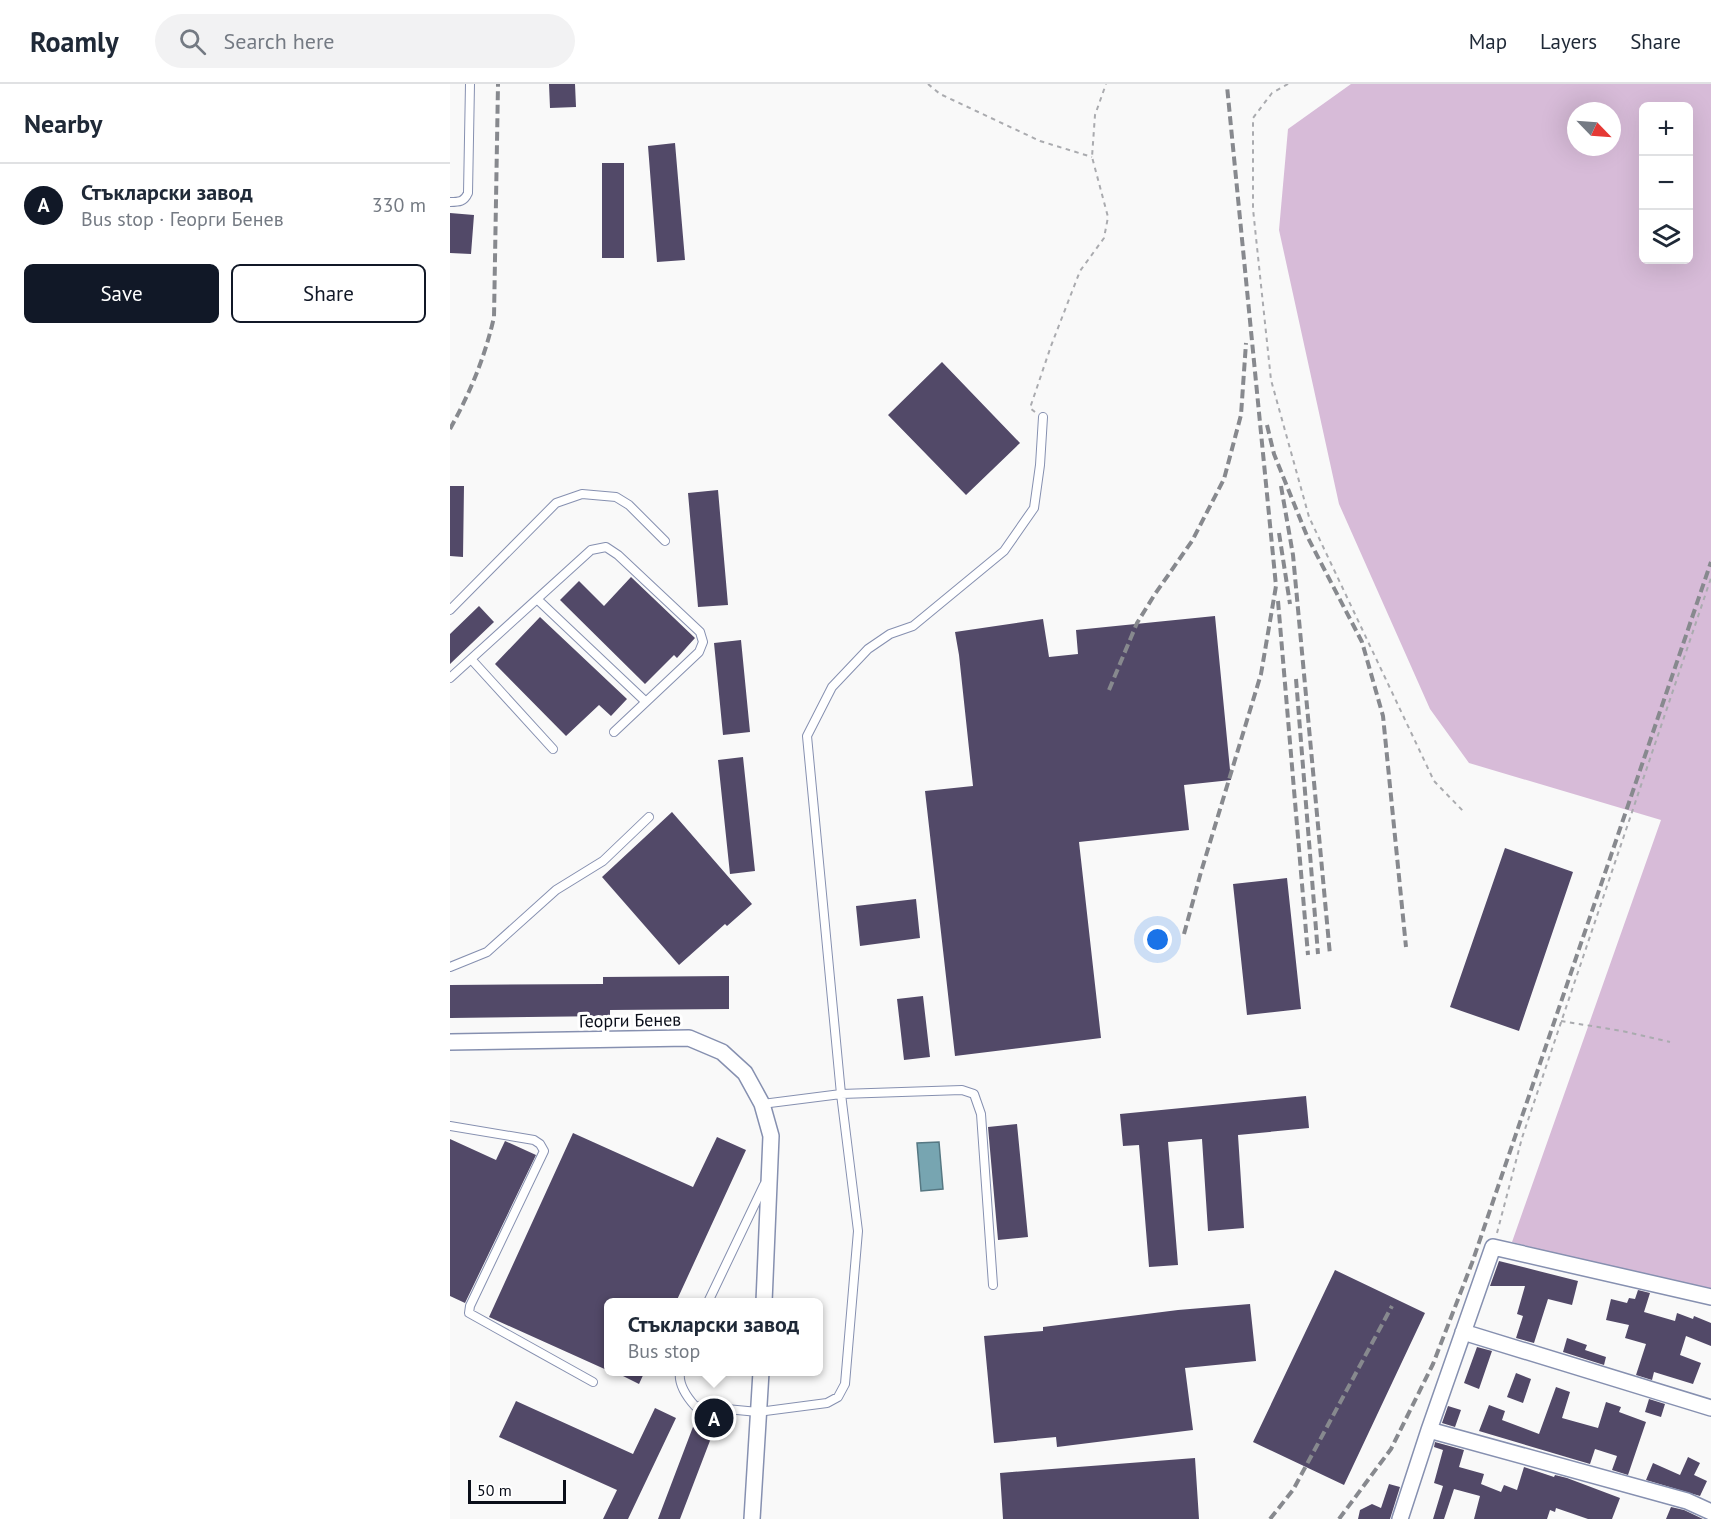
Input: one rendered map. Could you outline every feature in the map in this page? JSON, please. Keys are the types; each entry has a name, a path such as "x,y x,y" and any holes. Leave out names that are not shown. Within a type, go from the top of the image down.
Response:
{"street":[{"name":"Георги Бенев","path":"450,1042 689,1038 722,1052 745,1073 762,1104 771,1136 764,1298"},
{"path":"1400,1519 1493,1247 1711,1297"},
{"path":"1463,1332 1711,1408"},
{"path":"752,1519 761,1376"},
{"path":"1429,1430 1687,1501 1711,1512"}],"lane":[{"path":"450,202 460,202 468,193 470,84"},
{"path":"679,1376 686,1396 695,1406 758,1412 827,1403 838,1397 845,1384 858,1231 841,1094 807,736 831,687 868,649 890,634 913,626 1004,551 1034,508 1043,417"},
{"path":"450,610 556,503 582,494 616,497 629,505 665,541"},
{"path":"450,678 591,550 606,547 618,555 700,632 703,642 699,652 614,732"},
{"path":"537,599 646,702"},
{"path":"471,659 553,749"},
{"path":"450,967 487,952 556,890 603,861 649,817"},
{"path":"762,1104 841,1094 962,1090 974,1094 981,1114 993,1285"},
{"path":"450,1126 534,1140 544,1151 470,1306 469,1313 593,1382"},
{"path":"710,1298 769,1176"}],"path":[{"path":"928,84 940,94 1040,141 1092,157"},
{"path":"1043,417 1030,408 1080,271 1104,237 1108,217 1092,157 1095,115 1106,84"},
{"path":"1288,84 1272,93 1253,118 1253,209 1271,380 1309,517 1434,781 1464,812"},
{"path":"1493,1247 1522,1138 1711,578"},
{"path":"1561,1021 1670,1042"}],"shaded area":[{"path":"1351,84 1711,84 1711,1294 1512,1242 1661,820 1469,763 1430,709 1339,504 1279,230 1288,129"}],"water":[{"path":"939,1142 943,1189 921,1191 917,1143"}],"building":[{"path":"549,84 575,84 576,107 550,108"},
{"path":"675,143 685,260 657,262 648,146"},
{"path":"602,163 624,163 624,258 602,258"},
{"path":"450,213 474,215 471,254 450,253"},
{"path":"942,362 1020,443 966,495 888,415"},
{"path":"450,486 464,486 463,557 450,556"},
{"path":"718,490 728,605 698,607 688,493"},
{"path":"631,577 695,638 677,658 674,655 645,684 560,600 579,581 604,606"},
{"path":"479,606 494,622 450,664 450,634"},
{"path":"1215,616 1231,780 1184,785 1189,830 1079,842 1101,1038 955,1056 925,791 973,786 955,632 1043,619 1049,657 1078,654 1076,630"},
{"path":"540,617 627,699 611,716 599,705 566,736 495,664"},
{"path":"741,640 750,732 723,735 714,643"},
{"path":"743,757 755,871 730,874 718,760"},
{"path":"672,812 752,904 727,926 725,924 679,965 602,877"},
{"path":"1505,848 1573,872 1519,1031 1450,1007"},
{"path":"1287,878 1301,1009 1247,1015 1233,884"},
{"path":"916,899 920,938 860,946 856,906"},
{"path":"729,976 729,1009 610,1010 610,1016 450,1018 450,985 603,984 603,977"},
{"path":"923,996 930,1057 904,1060 897,999"},
{"path":"1306,1096 1309,1128 1238,1135 1244,1228 1208,1231 1202,1139 1168,1142 1178,1265 1149,1267 1139,1145 1123,1146 1120,1114"},
{"path":"1017,1124 1028,1237 998,1240 988,1127"},
{"path":"573,1133 693,1187 717,1137 746,1150 678,1298 604,1298 604,1369 489,1317"},
{"path":"450,1139 496,1160 505,1141 536,1155 465,1303 450,1296"},
{"path":"1499,1261 1578,1281 1572,1305 1548,1299 1534,1343 1516,1338 1523,1316 1517,1314 1525,1286 1490,1286"},
{"path":"1335,1270 1425,1313 1344,1485 1253,1442"},
{"path":"1638,1290 1650,1293 1644,1312 1675,1321 1677,1313 1693,1319 1694,1316 1711,1323 1711,1346 1686,1336 1680,1355 1701,1363 1693,1384 1654,1372 1652,1380 1636,1375 1646,1344 1625,1338 1629,1325 1606,1320 1611,1299 1627,1303 1629,1298 1635,1299"},
{"path":"1250,1304 1256,1361 1185,1368 1193,1430 1057,1447 1056,1437 994,1443 984,1336 1043,1331 1043,1327 1178,1310"},
{"path":"1567,1338 1587,1345 1585,1350 1606,1357 1604,1365 1563,1352"},
{"path":"1477,1347 1492,1351 1479,1389 1464,1383"},
{"path":"1516,1373 1531,1379 1523,1403 1507,1397"},
{"path":"623,1376 643,1376 639,1384"},
{"path":"1556,1387 1570,1392 1562,1418 1598,1428 1606,1402 1621,1407 1619,1412 1646,1422 1628,1475 1612,1470 1617,1456 1595,1449 1590,1464 1479,1431 1489,1405 1505,1411 1502,1420 1539,1434"},
{"path":"1649,1399 1665,1404 1661,1417 1645,1412"},
{"path":"516,1401 633,1454 655,1408 676,1418 628,1519 603,1519 617,1490 499,1437"},
{"path":"1448,1406 1461,1410 1455,1427 1442,1423"},
{"path":"696,1419 716,1425 680,1519 658,1519"},
{"path":"1435,1442 1464,1450 1459,1467 1484,1474 1481,1484 1501,1492 1504,1485 1517,1490 1524,1467 1554,1477 1555,1475 1567,1478 1620,1498 1612,1519 1588,1519 1556,1508 1555,1512 1550,1510 1547,1519 1474,1519 1480,1496 1454,1489 1444,1519 1433,1519 1443,1486 1434,1483 1443,1450 1434,1447"},
{"path":"1688,1457 1700,1463 1694,1475 1707,1481 1700,1496 1646,1480 1653,1463 1680,1475"},
{"path":"1195,1458 1199,1519 1003,1519 1000,1473"},
{"path":"1389,1484 1400,1487 1390,1519 1358,1519 1360,1510 1372,1504 1381,1508"},
{"path":"1671,1507 1684,1510 1703,1519 1666,1519"}],"railway":[{"path":"450,429 476,374 494,317 498,84"},
{"path":"1184,934 1261,674 1276,586 1227,86"},
{"path":"1109,690 1137,623 1192,541 1224,479 1241,415 1246,343"},
{"path":"1267,425 1274,454 1307,536 1362,642 1383,716 1406,947"},
{"path":"1281,486 1293,555 1330,955"},
{"path":"1279,533 1290,604"},
{"path":"1339,1519 1391,1449 1433,1364 1472,1263 1711,562"},
{"path":"1278,601 1308,955"},
{"path":"1296,679 1318,954"},
{"path":"1270,1519 1293,1490 1392,1306"}],"place":[{"name":"Стъкларски завод","path":"714,1418"}]}
